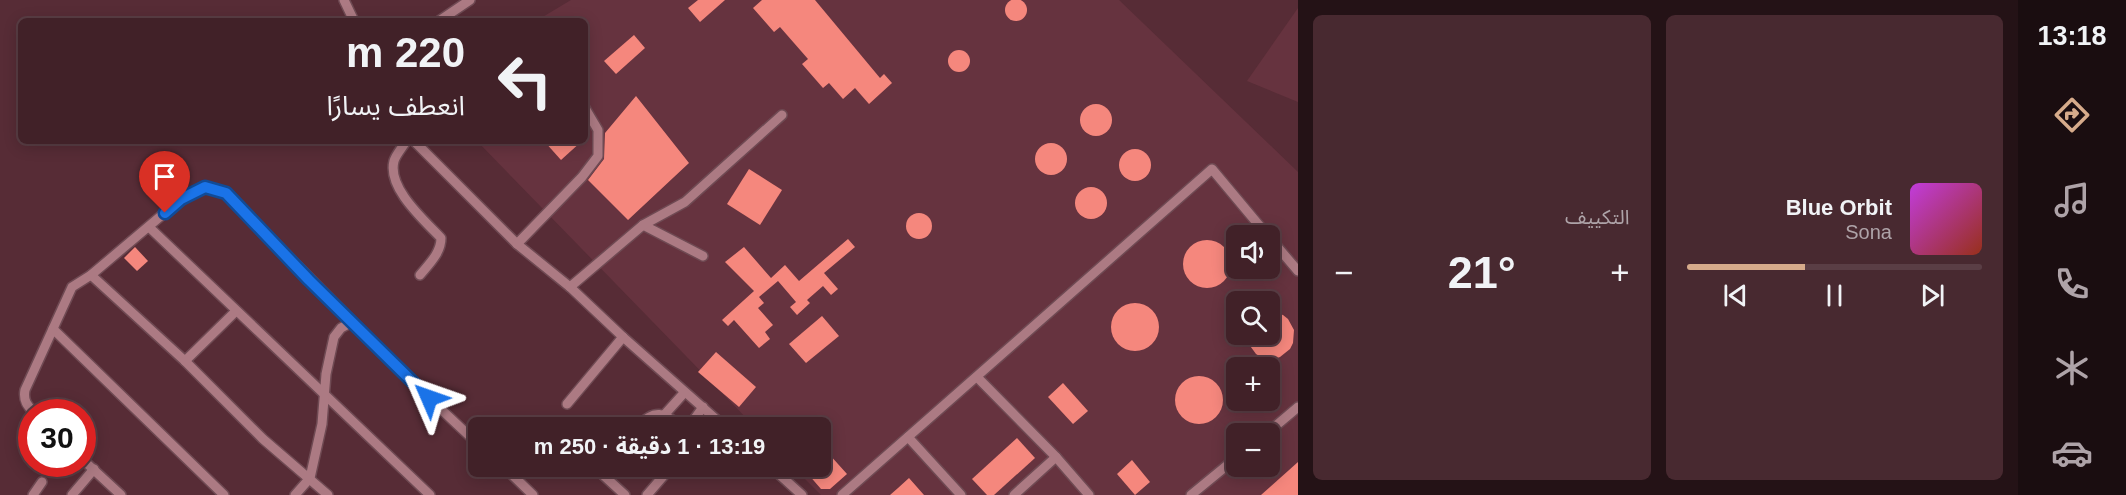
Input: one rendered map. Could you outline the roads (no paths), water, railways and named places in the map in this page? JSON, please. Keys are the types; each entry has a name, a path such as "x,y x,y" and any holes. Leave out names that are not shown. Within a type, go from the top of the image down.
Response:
{"street":[{"path":"344,0 353,18"},
{"path":"443,18 470,0"},
{"path":"517,244 582,177 598,156 598,130 588,113"},
{"path":"570,287 643,225 685,202 782,115"},
{"path":"404,144 394,160 393,178 403,196 441,238 441,246 420,275"},
{"path":"417,144 517,244 570,287 684,393 714,417"},
{"path":"842,495 1212,169 1259,225"},
{"path":"25,399 25,390 72,287 91,275 181,199 205,187 226,193 412,382 468,435"},
{"path":"643,225 703,256"},
{"path":"149,227 430,495"},
{"path":"1280,250 1298,271"},
{"path":"91,275 185,361 264,439 328,495"},
{"path":"185,361 236,311"},
{"path":"295,495 310,478 322,424 326,374 334,338 341,328 352,322"},
{"path":"53,329 224,495"},
{"path":"567,404 623,337"},
{"path":"977,377 1089,495"},
{"path":"665,414 684,393"},
{"path":"696,417 703,407"},
{"path":"1280,423 1298,408"},
{"path":"648,417 655,413 665,414 669,417"},
{"path":"908,437 961,495"},
{"path":"1014,495 1056,458"},
{"path":"1191,495 1226,466"},
{"path":"96,471 121,495"},
{"path":"72,495 87,477"},
{"path":"514,477 533,495"},
{"path":"605,477 625,495"},
{"path":"647,495 663,477"},
{"path":"782,477 802,495"},
{"path":"33,495 42,482"}]}
